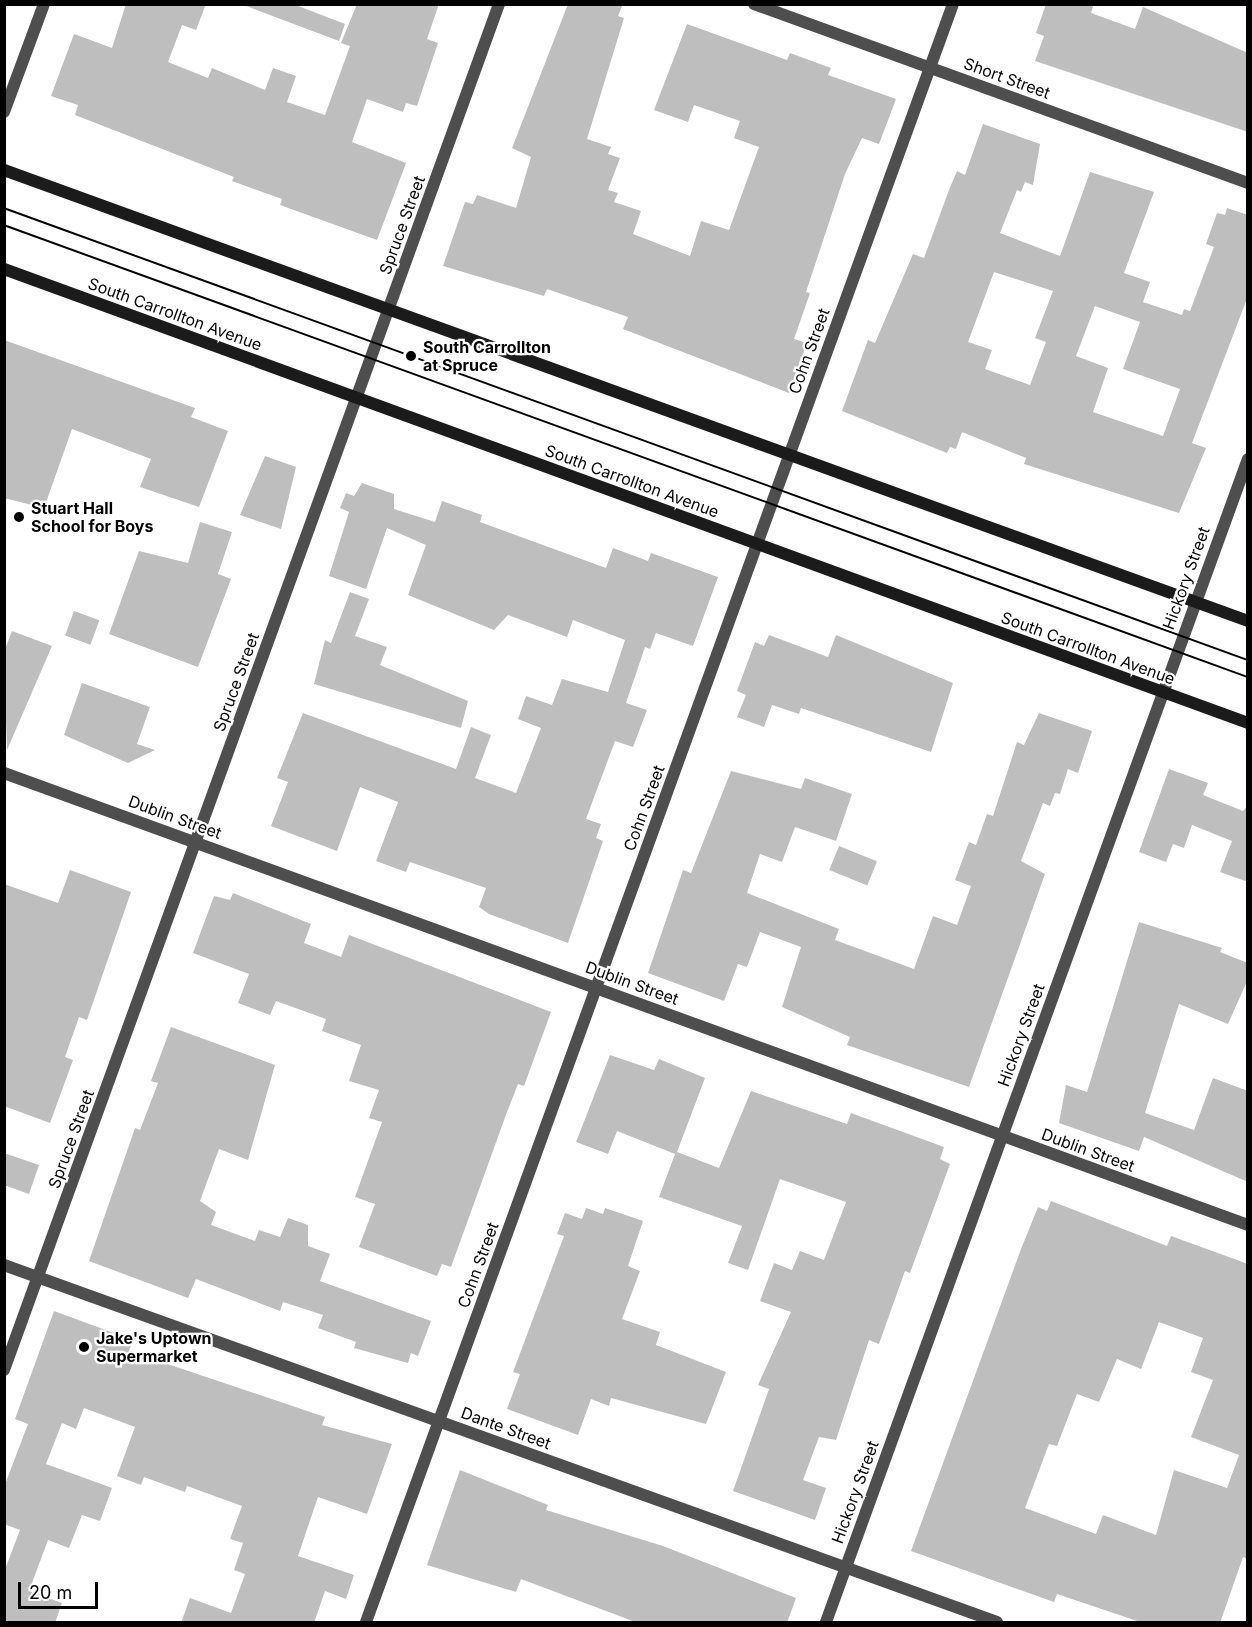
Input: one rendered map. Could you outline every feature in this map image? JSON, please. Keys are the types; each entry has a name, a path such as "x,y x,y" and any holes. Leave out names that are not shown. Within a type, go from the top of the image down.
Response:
{"main road":[{"path":"4,170 1248,621"},
{"name":"South Carrollton Avenue","path":"4,269 1248,723"}],"street":[{"path":"4,112 44,4"},
{"name":"Spruce Street","path":"4,1370 499,4"},
{"name":"Short Street","path":"754,4 1248,183"},
{"name":"Cohn Street","path":"366,1623 953,4"},
{"name":"Hickory Street","path":"826,1623 1248,459"},
{"name":"Dublin Street","path":"4,773 1248,1225"},
{"name":"Dante Street","path":"4,1265 997,1623"}],"building":[{"path":"126,4 206,4 196,30 182,25 168,62 208,78 212,68 265,90 273,68 296,76 287,102 325,115 350,46 341,43 357,4 439,4 427,39 438,43 417,106 406,103 403,112 367,99 352,142 406,163 377,240 280,205 282,199 232,181 234,177 75,115 78,105 51,96 74,34 112,48"},
{"path":"241,4 293,4 345,24 339,41"},
{"path":"568,4 623,4 618,16 624,18 587,139 611,147 608,154 620,158 608,190 618,193 614,202 641,211 633,234 690,256 701,221 729,230 759,147 734,138 740,121 694,105 688,122 654,110 687,24 787,60 790,53 831,68 828,75 896,99 879,144 862,138 845,174 806,292 810,293 794,339 807,343 789,393 623,329 628,317 547,289 544,296 443,266 465,202 473,204 477,195 516,208 531,157 512,148"},
{"path":"1046,4 1094,4 1091,13 1135,29 1143,7 1248,53 1248,132 1035,61 1044,36 1036,33"},
{"path":"983,124 1040,144 1033,185 1025,182 1021,192 1017,190 1000,233 1060,256 1090,172 1154,192 1124,273 1150,282 1143,302 1182,315 1184,309 1190,311 1214,247 1206,244 1217,213 1225,215 1227,208 1248,215 1248,296 1192,443 1206,448 1179,513 1024,464 1026,458 962,432 956,449 950,447 947,453 842,411 868,340 875,343 913,254 924,258 957,171 965,175","holes":["994,272 1053,291 1035,338 1046,342 1030,385 985,369 992,350 968,342","1095,306 1140,322 1123,369 1180,389 1163,436 1093,412 1108,368 1076,356"]},
{"path":"4,340 195,408 191,417 228,431 199,507 140,487 151,459 72,429 44,508 4,498"},
{"path":"265,456 296,467 281,529 240,515"},
{"path":"362,483 394,494 394,509 435,522 442,501 482,515 480,522 606,568 613,548 648,561 651,553 718,577 693,646 656,633 650,649 645,647 626,703 647,710 633,747 615,741 586,819 601,824 596,838 603,841 568,943 489,914 479,907 486,888 410,862 406,872 376,861 398,802 360,787 337,851 271,826 288,782 277,778 303,713 456,769 471,727 491,735 475,778 516,793 541,728 518,719 526,696 552,705 562,679 608,692 625,640 573,620 567,637 508,615 494,630 408,595 426,545 387,528 366,589 329,576 349,512 340,508 346,493 354,496"},
{"path":"200,522 232,532 218,574 231,579 198,667 109,634 139,551 188,563"},
{"path":"350,592 369,599 355,636 387,647 380,665 468,701 461,728 314,684 325,640 331,643"},
{"path":"74,611 99,620 90,645 65,635"},
{"path":"12,631 52,646 7,750 4,652"},
{"path":"769,635 828,657 836,635 953,683 931,752 801,708 799,714 772,705 764,727 737,717 746,695 737,691 755,642 764,646"},
{"path":"82,683 150,707 137,744 155,750 128,763 64,735"},
{"path":"1039,713 1092,731 1078,773 1068,769 1060,794 1055,793 1050,806 1043,803 1021,861 1045,874 969,1087 847,1045 850,1037 782,1007 801,947 760,932 747,967 738,964 724,1001 648,973 683,870 691,873 731,771 801,789 805,778 852,794 836,841 795,827 782,862 760,854 747,893 839,929 835,940 914,969 933,916 957,925 971,886 955,880 969,842 976,845 987,814 993,816 1017,742 1024,745"},
{"path":"1169,769 1208,783 1203,795 1243,811 1248,805 1248,882 1220,872 1232,841 1192,825 1184,848 1173,844 1166,862 1139,852"},
{"path":"839,846 877,861 867,885 829,870"},
{"path":"70,870 131,892 87,1020 79,1017 65,1057 73,1060 50,1123 4,1106 4,884 58,903"},
{"path":"233,893 311,924 304,943 341,957 349,935 551,1012 524,1086 518,1084 507,1112 451,1267 442,1264 437,1276 359,1247 375,1204 355,1197 382,1122 369,1118 379,1090 349,1081 361,1045 322,1031 326,1019 276,1001 270,1015 238,1003 249,974 193,953 214,896 230,900"},
{"path":"1139,922 1222,948 1220,952 1248,963 1248,979 1228,1024 1179,1004 1145,1113 1194,1130 1213,1078 1248,1091 1248,1182 1144,1137 1139,1151 1059,1123 1066,1085 1087,1092"},
{"path":"171,1027 275,1065 248,1160 219,1149 200,1201 216,1212 211,1225 255,1241 259,1230 280,1237 288,1218 308,1225 308,1246 330,1254 320,1281 431,1321 418,1356 411,1353 408,1363 354,1348 356,1342 318,1328 323,1315 283,1302 280,1311 196,1279 188,1298 89,1261 135,1128 140,1130 158,1083 151,1081"},
{"path":"610,1055 654,1070 659,1059 705,1078 677,1152 719,1168 751,1091 847,1124 851,1113 944,1147 940,1159 950,1164 910,1273 905,1271 879,1344 869,1340 836,1440 819,1437 803,1480 826,1488 815,1520 733,1491 769,1389 758,1385 791,1312 760,1301 774,1263 792,1270 800,1251 824,1260 846,1202 780,1179 748,1270 728,1263 742,1226 659,1197 675,1154 617,1131 608,1154 576,1142"},
{"path":"4,1153 39,1165 29,1194 4,1185"},
{"path":"1051,1201 1167,1246 1171,1236 1248,1264 1248,1559 1243,1557 1220,1623 1143,1623 1057,1594 1054,1602 911,1551 1021,1249 1038,1207 1047,1211","holes":["1159,1322 1203,1338 1191,1372 1213,1380 1191,1437 1239,1455 1227,1488 1174,1470 1156,1535 1103,1515 1096,1534 1025,1508 1049,1444 1057,1446 1077,1394 1099,1402 1117,1359 1141,1369"]},
{"path":"586,1208 603,1214 605,1208 643,1221 628,1266 640,1271 622,1319 660,1332 656,1345 726,1372 706,1424 611,1398 609,1406 591,1399 578,1435 507,1409 520,1374 513,1372 564,1236 557,1234 565,1213 582,1219"},
{"path":"54,1311 133,1340 129,1351 325,1417 322,1425 392,1444 367,1514 318,1497 298,1556 354,1575 346,1599 325,1591 314,1623 181,1623 190,1598 231,1613 245,1574 234,1570 243,1543 230,1539 242,1506 187,1486 185,1492 144,1477 141,1485 117,1476 135,1427 84,1408 76,1429 62,1423 46,1464 112,1488 100,1521 82,1515 69,1548 48,1540 29,1591 62,1603 55,1623 4,1623 4,1572 20,1530 4,1524 4,1487 28,1424 15,1419"},
{"path":"460,1470 548,1505 546,1510 663,1546 796,1598 787,1623 638,1623 521,1579 516,1592 427,1565"}],"tram line":[{"path":"4,208 1248,660"},
{"path":"4,225 1248,677"}],"place":[{"name":"South Carrollton at Spruce","path":"411,356"},
{"name":"Stuart Hall School for Boys","path":"19,517"},
{"name":"Jake's Uptown Supermarket","path":"84,1347"}]}
